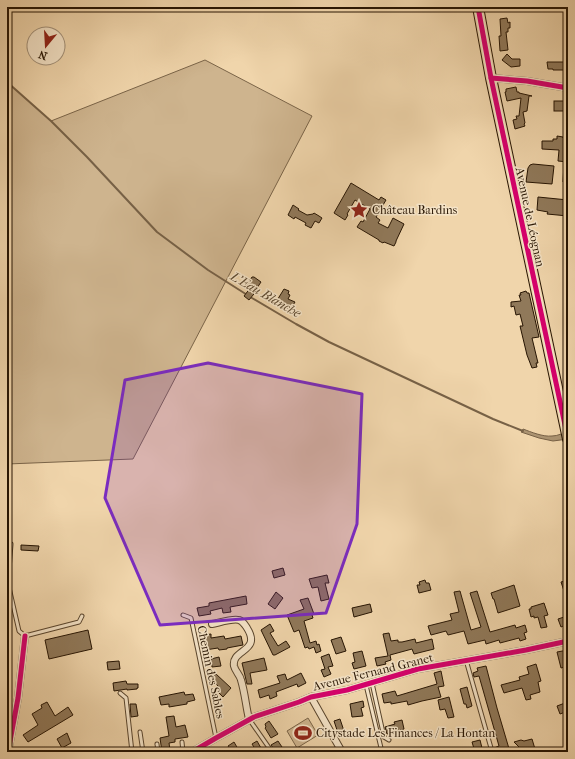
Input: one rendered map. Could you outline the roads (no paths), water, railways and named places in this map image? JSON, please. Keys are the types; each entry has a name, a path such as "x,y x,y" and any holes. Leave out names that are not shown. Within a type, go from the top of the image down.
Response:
{"main road":[{"name":"Avenue de Léognan","path":"478,7 512,181 567,435"}],"street":[{"path":"491,78 527,81 568,88"},
{"path":"212,624 238,620 244,623 252,636 252,642 248,648 235,660 234,667 241,679 249,719"},
{"path":"8,752 18,698 25,636"},
{"name":"Avenue Fernand Granet","path":"192,752 249,719 311,697 347,690 418,669 568,640"},
{"path":"311,697 342,752"}],"lane":[{"path":"11,544 8,583 19,631 25,636 79,622 82,616"},
{"name":"Chemin des Sables","path":"183,615 191,618 216,738"},
{"path":"466,660 490,748"},
{"path":"369,684 384,736 389,740"},
{"path":"369,684 382,752"},
{"path":"120,693 126,698 132,752"},
{"path":"249,719 272,752"},
{"path":"140,732 143,752"},
{"path":"182,742 183,752"},
{"path":"157,744 158,752"}],"waterway":[{"name":"L'Eau Blanche","path":"7,82 51,121 157,232 208,270 252,298 329,342 493,419 523,431"}],"place":[{"name":"Château Bardins","path":"359,210"},
{"name":"Citystade Les Finances / La Hontan","path":"303,733"}]}
